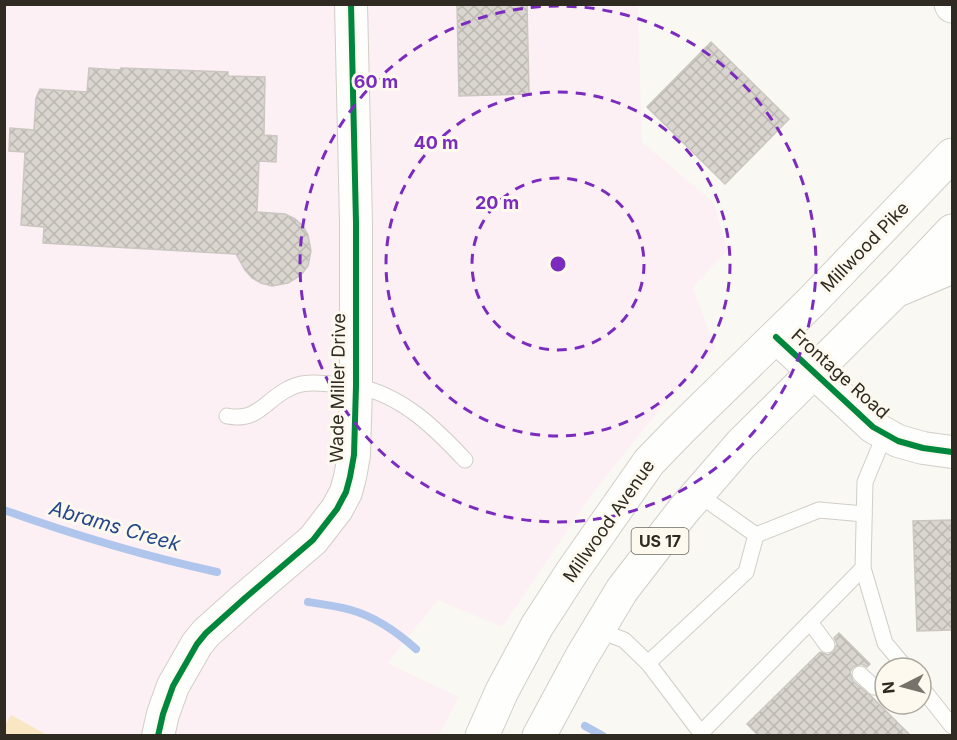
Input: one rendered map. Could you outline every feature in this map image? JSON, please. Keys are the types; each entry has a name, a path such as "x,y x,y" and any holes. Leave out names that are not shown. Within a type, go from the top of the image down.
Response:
{"main road":[{"name":"Millwood Pike","path":"776,337 952,155"},
{"name":"US 17","path":"539,735 622,590 683,511 741,444 952,231"},
{"path":"895,291 952,267"},
{"name":"Millwood Avenue","path":"482,735 502,691 537,626 649,462 776,337"}],"street":[{"name":"Wade Miller Drive","path":"158,735 173,686 206,633 313,540 337,509 346,492 354,455 356,386 356,223 351,4"},
{"name":"Frontage Road","path":"776,337 873,427 898,441 923,448 952,452"}],"lane":[{"path":"227,416 239,418 251,415 286,390 303,383 356,386 390,397 406,407 424,420 465,460"},
{"path":"885,434 865,482 863,568 885,643 896,656"},
{"path":"698,494 756,535"},
{"path":"756,535 819,510 864,513"},
{"path":"648,663 746,572 756,535"},
{"path":"598,630 624,640 648,663 702,734 863,568"},
{"path":"810,622 827,645"},
{"path":"860,674 873,686"},
{"path":"933,703 952,726"}],"shaded area":[{"path":"4,5 638,5 642,142 714,203 727,251 693,287 715,348 669,398 593,493 502,627 438,600 387,663 459,697 439,735 5,735"},
{"path":"11,715 47,735 5,735 5,725"}],"building":[{"path":"457,4 527,4 529,94 459,96"},
{"path":"711,42 789,119 725,184 647,107"},
{"path":"89,68 228,72 228,76 265,77 264,135 277,136 276,162 259,161 257,212 285,214 303,226 308,235 311,251 308,266 301,275 288,283 272,286 252,278 236,254 43,243 44,227 21,225 25,152 9,151 10,128 34,130 36,98 40,89 87,92"},
{"path":"952,520 952,630 917,631 913,521"},
{"path":"839,633 870,664 867,667 862,664 853,667 850,672 853,681 873,698 873,716 891,716 910,735 758,735 747,724 820,652 828,655 833,652 837,644 834,638"}],"waterway":[{"name":"Abrams Creek","path":"4,510 109,544 217,572"},
{"name":"Abrams Creek","path":"308,602 360,613 394,631 416,649"},
{"name":"Abrams Creek","path":"585,726 603,736"}],"cycle path":[{"path":"158,736 173,686 197,644 245,598 313,540 337,509 346,492 350,477 354,455 356,386 356,223 351,4"},
{"path":"776,337 873,427 898,441 923,448 952,452"}]}
